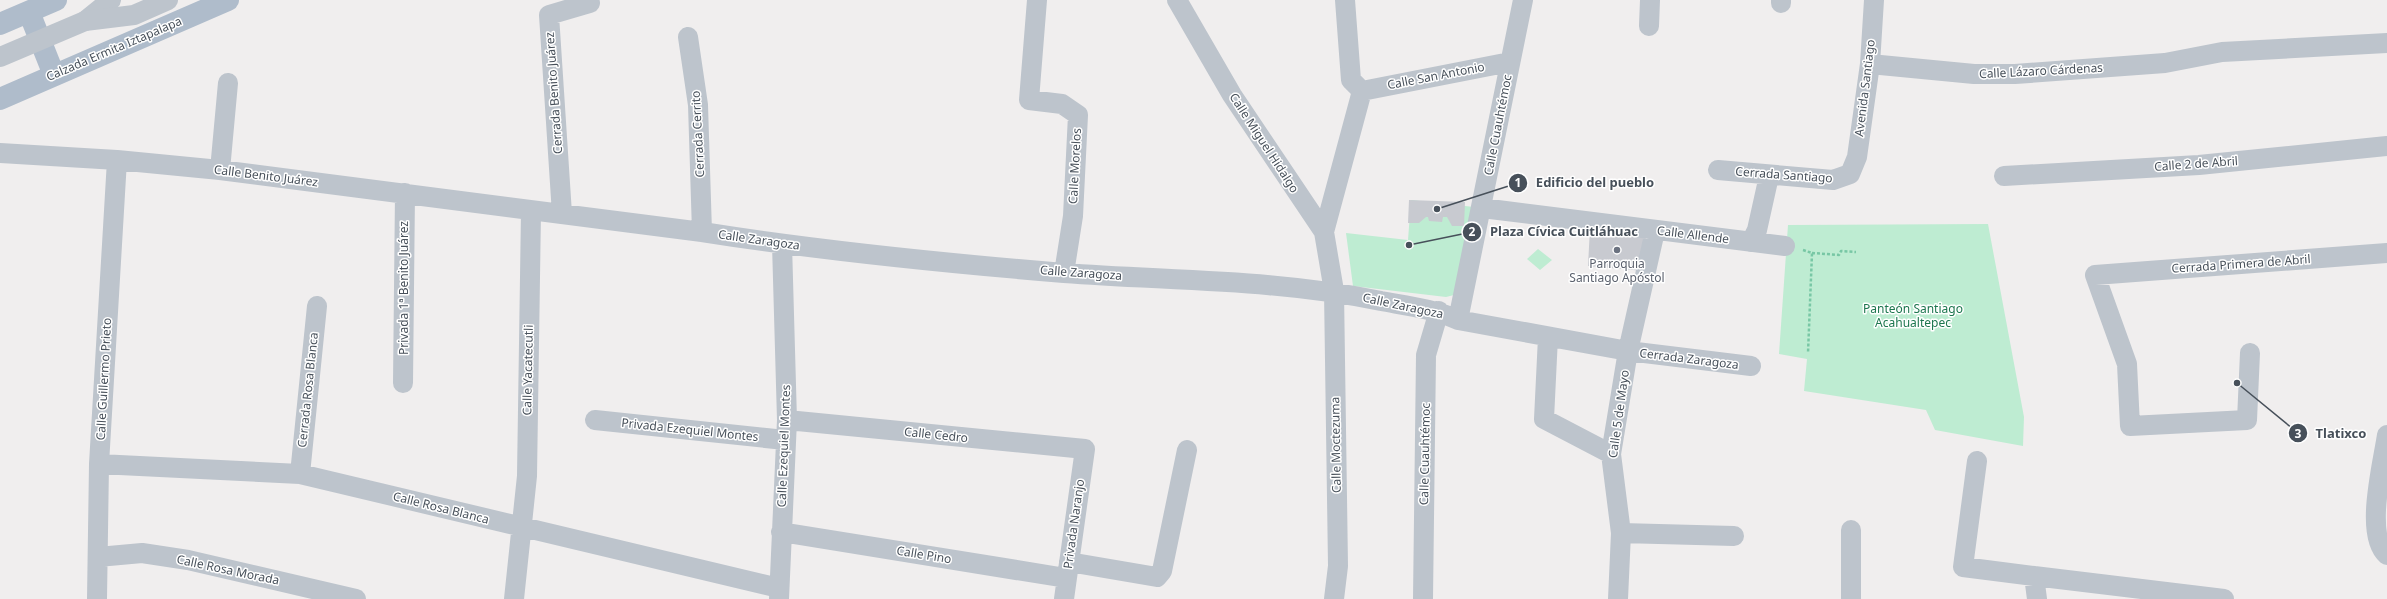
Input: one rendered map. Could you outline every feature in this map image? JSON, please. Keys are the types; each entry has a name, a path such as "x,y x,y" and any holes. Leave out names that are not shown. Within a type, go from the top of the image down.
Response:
{"main road":[{"path":"0,24 26,4 56,0"},
{"name":"Calzada Ermita Iztapalapa","path":"0,99 228,0"},
{"path":"26,4 54,75"}],"street":[{"path":"85,21 111,0"},
{"path":"0,57 85,21 134,15 168,0"},
{"name":"Calle Morelos","path":"1038,0 1028,100 1062,104 1078,115 1072,216 1064,273"},
{"name":"Calle Miguel Hidalgo","path":"1177,0 1232,95 1324,232 1334,291"},
{"path":"1324,232 1362,91 1351,80 1346,0"},
{"name":"Calle Cuauhtémoc","path":"1458,320 1482,208 1523,0"},
{"path":"1649,26 1650,0"},
{"name":"Avenida Santiago","path":"1850,174 1856,157 1870,64 1874,0"},
{"name":"Cerrada Benito Juárez","path":"562,214 548,15 590,3"},
{"name":"Cerrada Cerrito","path":"688,37 698,105 702,232"},
{"name":"Calle Lázaro Cárdenas","path":"1870,64 1974,74 2015,74 2165,63 2222,52 2387,43"},
{"name":"Calle San Antonio","path":"1362,91 1510,62"},
{"path":"220,170 228,83"},
{"name":"Calle 2 de Abril","path":"2004,176 2199,165 2387,146"},
{"name":"Calle Benito Juárez","path":"0,153 117,160 220,170 405,193 531,211"},
{"name":"Calle Guillermo Prieto","path":"96,599 99,464 117,160"},
{"name":"Cerrada Santiago","path":"1718,170 1769,176 1833,180 1850,174"},
{"path":"1751,242 1757,230 1769,176"},
{"name":"Privada 1ª Benito Juárez","path":"404,383 405,193"},
{"name":"Calle Allende","path":"1482,208 1655,231 1785,246"},
{"name":"Calle Zaragoza","path":"531,211 702,232 782,244 1064,273 1274,284 1334,291 1439,311 1458,320 1628,351"},
{"name":"Calle Yacatecutli","path":"514,599 527,476 531,211"},
{"name":"Calle 5 de Mayo","path":"1618,599 1621,533 1611,454 1628,351 1655,231"},
{"name":"Calle Ezequiel Montes","path":"779,594 786,430 782,244"},
{"name":"Cerrada Primera de Abril","path":"2250,353 2247,420 2130,426 2127,364 2095,274 2387,253"},
{"name":"Calle Moctezuma","path":"1334,291 1338,566 1334,599"},
{"name":"Cerrada Rosa Blanca","path":"300,474 317,306"},
{"name":"Calle Cuauhtémoc","path":"1423,599 1426,355 1439,311"},
{"path":"1548,337 1544,418 1611,454"},
{"name":"Cerrada Zaragoza","path":"1628,351 1751,366"},
{"name":"Privada Ezequiel Montes","path":"595,420 786,430"},
{"name":"Calle Cedro","path":"786,430 1085,449"},
{"path":"2387,436 2384,477 2376,511 2376,532 2383,552 2387,555"},
{"name":"Privada Naranjo","path":"1064,599 1085,449"},
{"name":"Calle Pino","path":"781,532 1068,570 1157,576 1162,571 1187,450"},
{"path":"1977,461 1963,567 2224,599"},
{"name":"Calle Rosa Blanca","path":"99,464 300,474 522,528 779,594"},
{"path":"1850,599 1851,530"},
{"path":"1621,533 1734,536"},
{"name":"Calle Rosa Morada","path":"98,557 142,553 188,560 356,599"},
{"path":"2034,576 2037,599"}],"path":[{"path":"1785,246 1812,253 1839,255 1841,251 1856,252"},
{"path":"1808,353 1812,253"}],"green space":[{"path":"1411,200 1474,207 1454,295 1446,297 1353,286 1346,233 1408,240"},
{"name":"Panteón Santiago Acahualtepec","path":"1988,224 2024,417 2023,446 1935,430 1926,410 1804,391 1807,359 1779,354 1788,225"},
{"path":"1538,249 1552,260 1540,270 1527,259"}],"building":[{"path":"1409,200 1465,202 1464,226 1452,226 1447,217 1443,217 1442,222 1429,221 1428,217 1426,217 1419,223 1408,223"},
{"name":"Parroquia Santiago Apóstol","path":"1590,228 1646,234 1644,271 1588,266"}],"place":[{"name":"Edificio del pueblo","path":"1437,209"},
{"name":"Plaza Cívica Cuitláhuac","path":"1409,245"},
{"name":"Parroquia Santiago Apóstol","path":"1617,250"},
{"name":"Tlatixco","path":"2237,383"}]}
